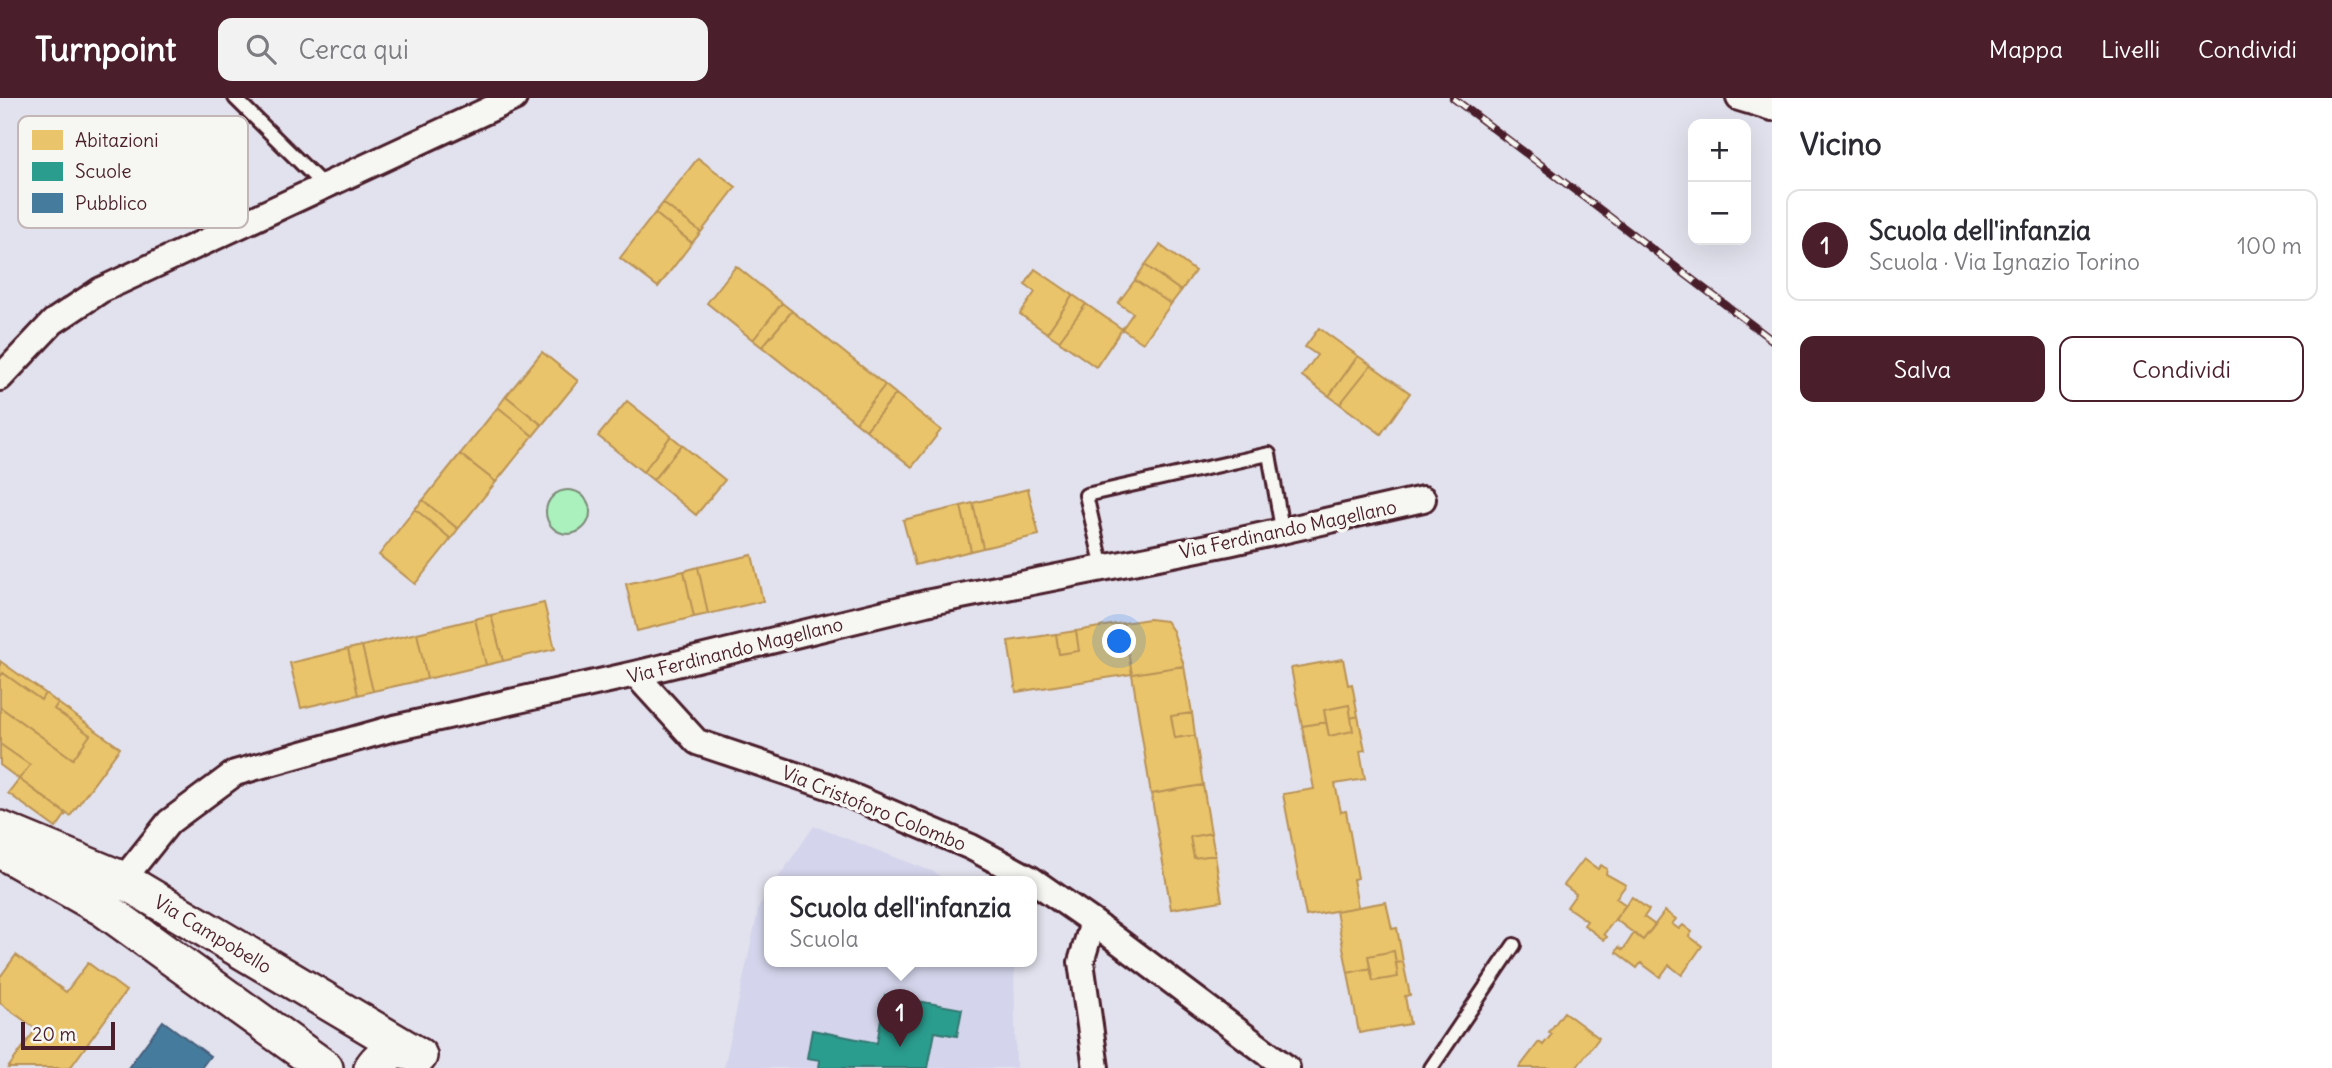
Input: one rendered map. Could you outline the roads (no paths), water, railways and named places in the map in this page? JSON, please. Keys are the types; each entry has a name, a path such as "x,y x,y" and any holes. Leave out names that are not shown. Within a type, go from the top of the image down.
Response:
{"main road":[{"name":"Via Campobello","path":"0,829 427,1064"},
{"name":"Via Campobello","path":"0,850 43,872 112,893 325,1068"},
{"path":"372,1068 379,1058 388,1052 409,1051 427,1064"}],"street":[{"path":"248,222 514,98"},
{"path":"1739,98 1772,108"},
{"path":"0,378 52,322 101,290 236,228"},
{"name":"Via Ferdinando Magellano","path":"112,893 169,822 235,773 394,728 635,674 926,603 1228,543 1423,499"},
{"name":"Via Cristoforo Colombo","path":"635,674 697,742 828,786 971,847 1025,876"},
{"name":"Via Cristoforo Colombo","path":"1037,883 1287,1068"},
{"path":"1093,922 1081,962 1096,1068"}],"lane":[{"path":"234,98 325,187"},
{"path":"1102,568 1086,495 1269,454 1282,529"},
{"path":"1431,1068 1514,945"}],"railway":[{"path":"1453,98 1772,340"}],"place":[{"name":"Scuola dell'infanzia","path":"900,1047"}]}
